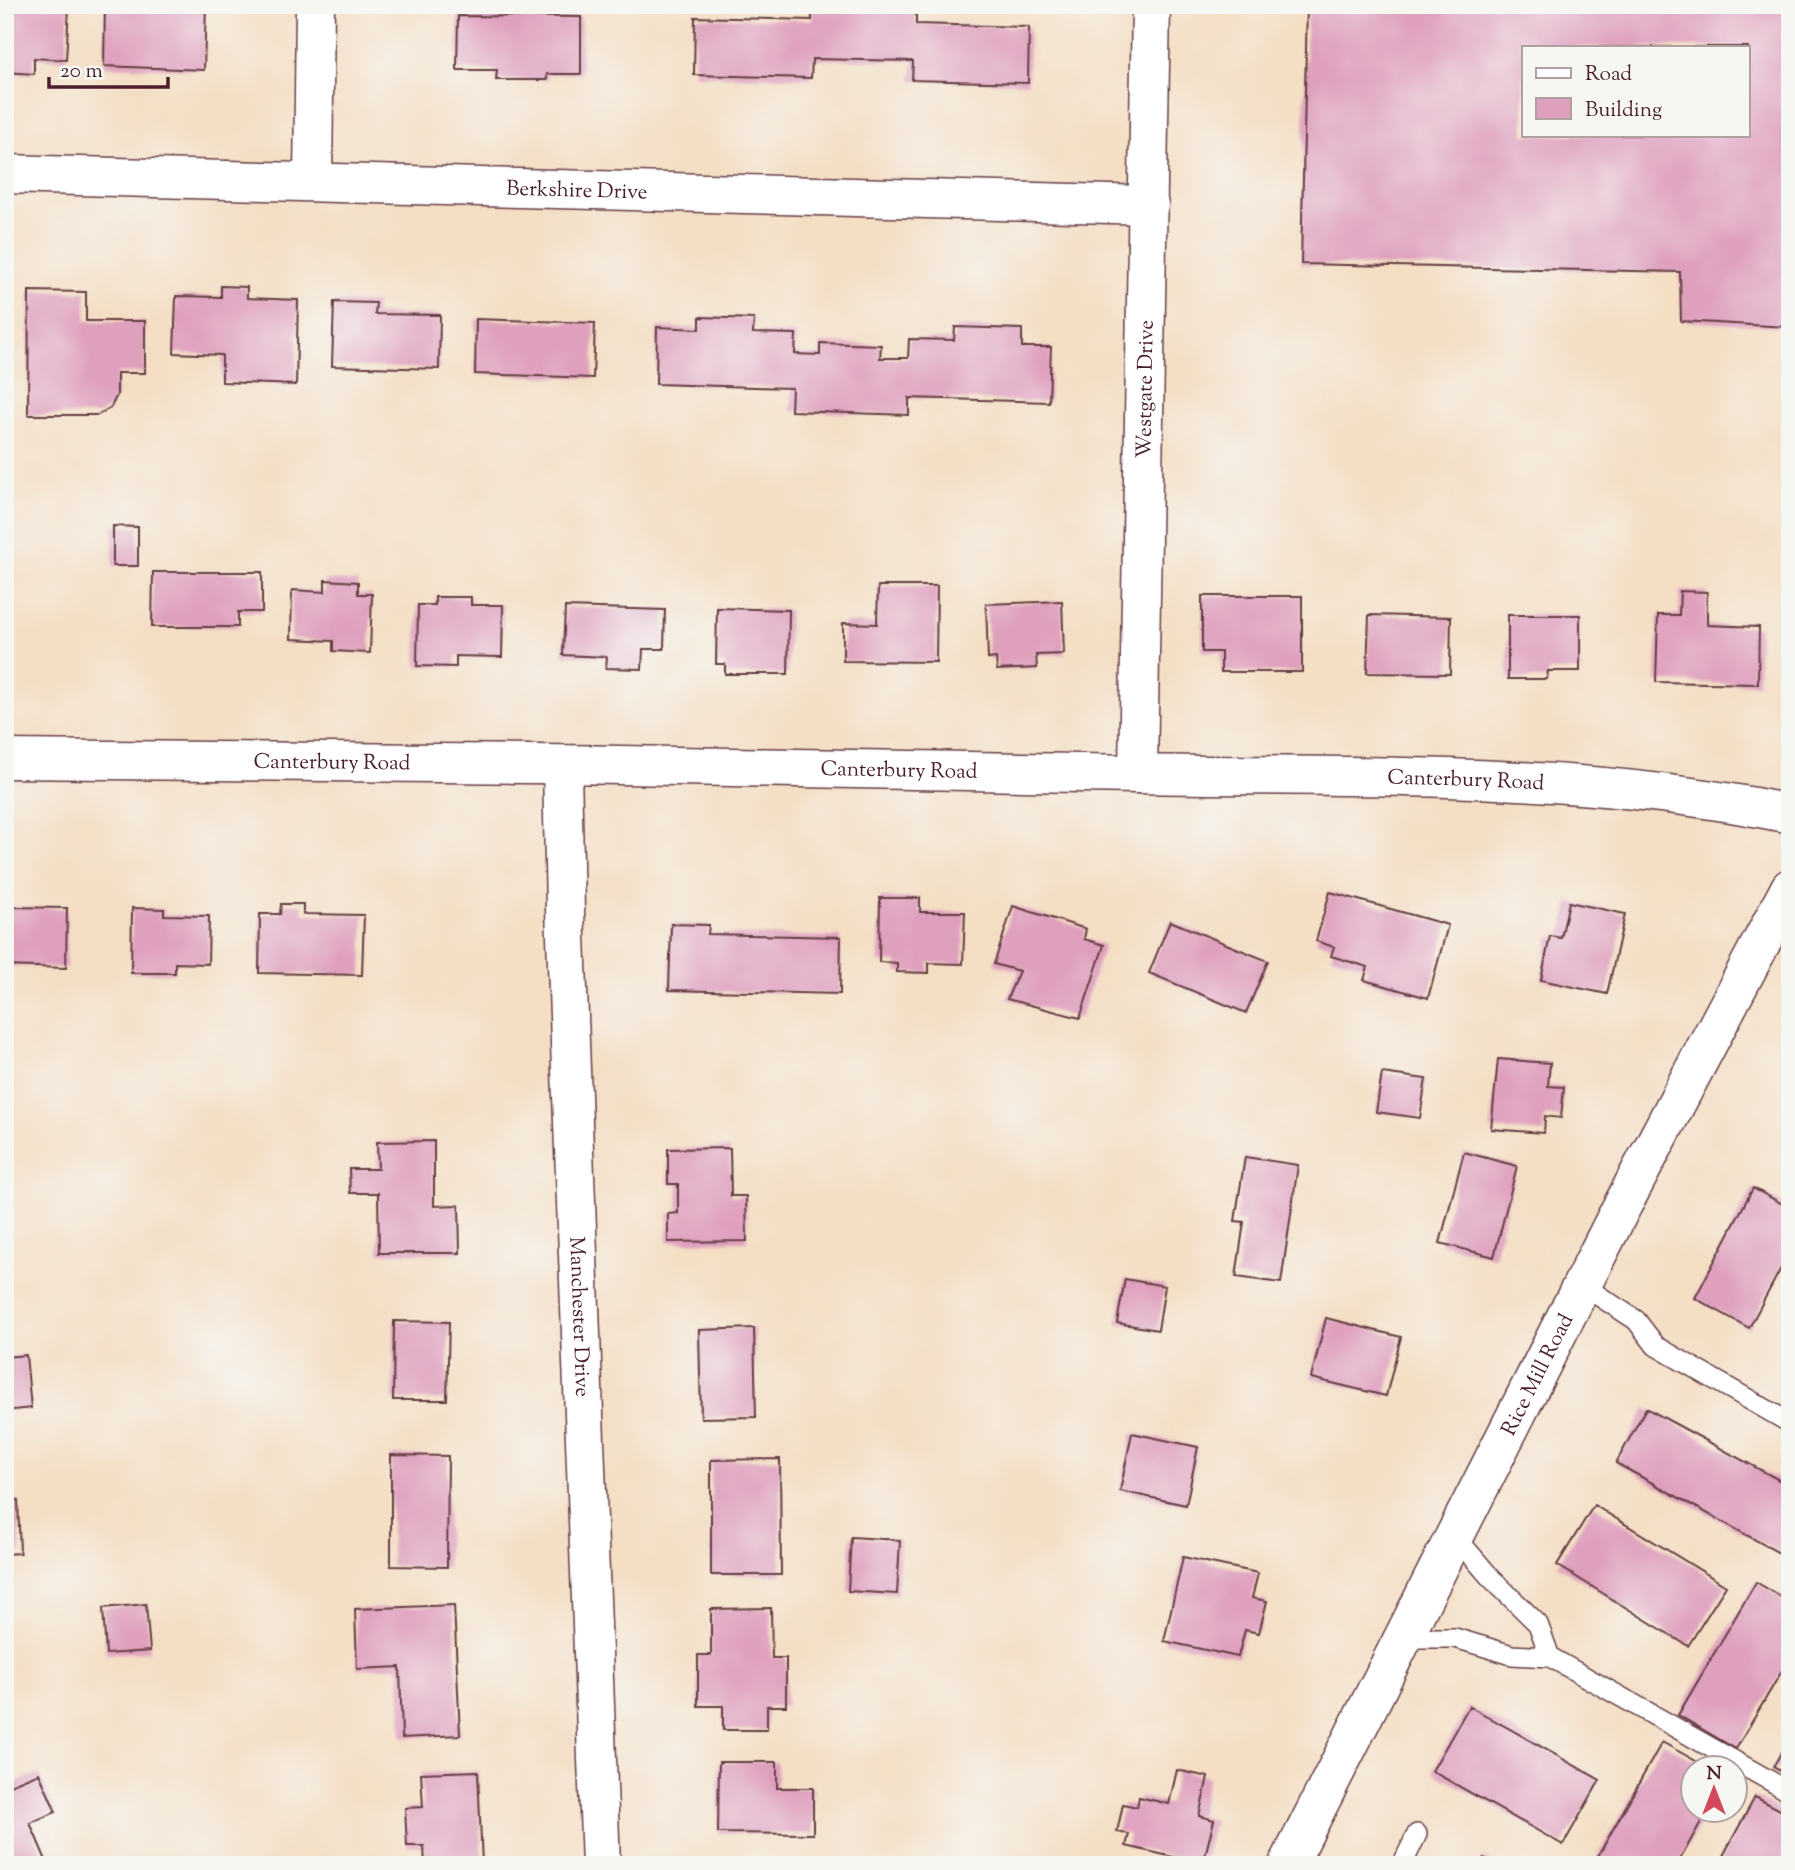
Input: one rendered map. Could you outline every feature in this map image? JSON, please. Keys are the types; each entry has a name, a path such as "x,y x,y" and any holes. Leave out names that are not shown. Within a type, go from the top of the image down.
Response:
{"street":[{"path":"313,182 315,5"},
{"name":"Westgate Drive","path":"1138,774 1151,5"},
{"name":"Berkshire Drive","path":"5,174 1149,205"},
{"name":"Canterbury Road","path":"5,759 1441,779 1644,790 1709,797 1790,814"},
{"name":"Manchester Drive","path":"562,766 565,910 601,1865"},
{"name":"Rice Mill Road","path":"1288,1865 1581,1284 1790,888"}],"lane":[{"path":"1581,1284 1636,1320 1656,1346 1790,1423"},
{"path":"1455,1536 1490,1577 1538,1624 1550,1657"},
{"path":"1403,1638 1455,1638 1512,1656 1550,1657 1790,1792"},
{"path":"1402,1865 1416,1834"}],"building":[{"path":"5,5 69,7 66,60 34,58 34,74 5,72"},
{"path":"105,5 206,5 204,70 104,66"},
{"path":"812,5 916,5 916,24 1029,27 1028,83 912,80 913,61 812,59 811,78 694,75 695,17 812,20"},
{"path":"1307,5 1790,5 1790,327 1681,321 1680,272 1301,264"},
{"path":"458,16 581,17 581,74 547,74 547,80 496,80 497,70 457,70"},
{"path":"221,286 247,287 247,298 298,300 296,385 222,382 222,355 174,353 176,296 221,297"},
{"path":"29,291 86,292 86,321 145,321 145,373 117,373 117,395 111,407 98,415 28,415"},
{"path":"334,302 376,303 375,314 440,315 439,369 332,366"},
{"path":"700,317 754,319 753,333 796,334 795,354 820,355 820,343 881,345 880,358 908,358 909,339 954,340 955,327 1022,329 1022,347 1051,347 1049,402 909,398 909,415 791,411 792,388 656,384 657,327 700,329"},
{"path":"476,319 595,323 593,378 475,374"},
{"path":"113,526 138,527 138,566 113,566"},
{"path":"153,572 262,572 262,612 238,612 238,627 152,627"},
{"path":"325,580 358,582 358,594 372,594 370,653 333,651 333,641 291,639 292,590 325,592"},
{"path":"878,586 937,586 936,662 843,661 843,623 877,624"},
{"path":"1680,591 1707,592 1707,625 1759,627 1758,684 1656,682 1658,615 1679,615"},
{"path":"1202,596 1302,596 1302,672 1221,672 1221,652 1202,652"},
{"path":"435,597 471,597 471,605 503,605 502,657 456,656 456,667 417,666 418,605 435,605"},
{"path":"1062,601 1064,654 1036,655 1037,668 997,670 996,658 988,659 986,604"},
{"path":"565,607 665,610 664,649 643,649 642,669 606,668 607,657 563,655"},
{"path":"717,608 789,610 788,674 725,674 725,664 716,664"},
{"path":"1369,615 1451,617 1450,674 1367,673"},
{"path":"1508,615 1580,615 1580,671 1548,671 1547,679 1508,679"},
{"path":"1330,892 1448,925 1428,998 1364,980 1368,967 1331,956 1334,947 1316,941"},
{"path":"880,898 920,898 920,912 965,912 963,964 929,963 929,973 897,972 897,963 879,962"},
{"path":"1569,902 1625,914 1607,994 1541,980 1550,936 1561,938"},
{"path":"281,904 303,904 303,914 364,915 362,975 259,973 260,914 280,914"},
{"path":"1013,906 1086,929 1084,939 1104,945 1080,1018 1007,999 1019,971 994,964"},
{"path":"5,907 67,908 66,968 5,966"},
{"path":"132,908 164,909 164,915 209,916 208,964 175,963 175,973 131,973"},
{"path":"1170,921 1268,961 1246,1013 1149,973"},
{"path":"671,924 709,925 708,934 841,937 840,994 669,990"},
{"path":"1498,1059 1550,1063 1548,1086 1564,1087 1561,1118 1545,1116 1544,1133 1491,1129"},
{"path":"1382,1073 1426,1079 1420,1118 1376,1112"},
{"path":"434,1141 434,1206 459,1205 460,1253 379,1253 378,1193 350,1193 349,1169 378,1169 377,1142"},
{"path":"730,1148 731,1196 746,1196 747,1241 668,1242 668,1214 678,1213 678,1184 668,1184 668,1149"},
{"path":"1464,1152 1517,1166 1494,1257 1440,1243"},
{"path":"1245,1157 1298,1165 1281,1283 1236,1277 1244,1222 1235,1221"},
{"path":"1753,1188 1790,1208 1790,1258 1787,1257 1749,1328 1695,1298"},
{"path":"1125,1279 1165,1286 1158,1330 1117,1323"},
{"path":"1326,1318 1401,1337 1386,1396 1311,1378"},
{"path":"394,1321 449,1322 447,1400 393,1400"},
{"path":"754,1328 756,1417 701,1418 699,1330"},
{"path":"26,1355 31,1408 5,1411 5,1357"},
{"path":"1646,1408 1790,1486 1790,1559 1616,1463"},
{"path":"1132,1433 1198,1447 1186,1505 1120,1491"},
{"path":"391,1455 448,1456 447,1567 391,1566"},
{"path":"780,1459 781,1575 711,1575 711,1460"},
{"path":"5,1500 18,1500 20,1553 5,1554"},
{"path":"1594,1505 1726,1586 1688,1646 1557,1565"},
{"path":"851,1537 900,1540 897,1594 848,1591"},
{"path":"1183,1557 1258,1573 1252,1598 1267,1601 1259,1633 1245,1630 1238,1657 1164,1641"},
{"path":"1756,1582 1790,1602 1790,1657 1736,1749 1678,1715"},
{"path":"146,1604 150,1651 106,1654 103,1608"},
{"path":"454,1605 460,1735 402,1738 400,1667 357,1669 355,1609"},
{"path":"771,1608 772,1658 786,1658 786,1706 767,1706 767,1730 723,1730 723,1706 698,1706 698,1655 711,1655 711,1609"},
{"path":"1469,1706 1600,1780 1563,1845 1432,1771"},
{"path":"1790,1737 1790,1776 1773,1767"},
{"path":"1662,1742 1685,1755 1680,1755 1680,1825 1699,1825 1677,1865 1593,1865"},
{"path":"719,1762 777,1762 777,1788 813,1788 813,1834 718,1833"},
{"path":"1177,1770 1208,1777 1199,1816 1214,1820 1203,1864 1126,1846 1129,1834 1117,1832 1123,1804 1137,1807 1139,1797 1169,1804"},
{"path":"478,1771 482,1865 425,1865 424,1846 407,1846 405,1808 423,1807 421,1773"},
{"path":"39,1773 56,1812 30,1823 48,1865 5,1865 5,1787"},
{"path":"1755,1797 1790,1815 1790,1865 1718,1865 1740,1825 1750,1825 1750,1806"},
{"path":"1484,1858 1495,1865 1480,1865"}]}
